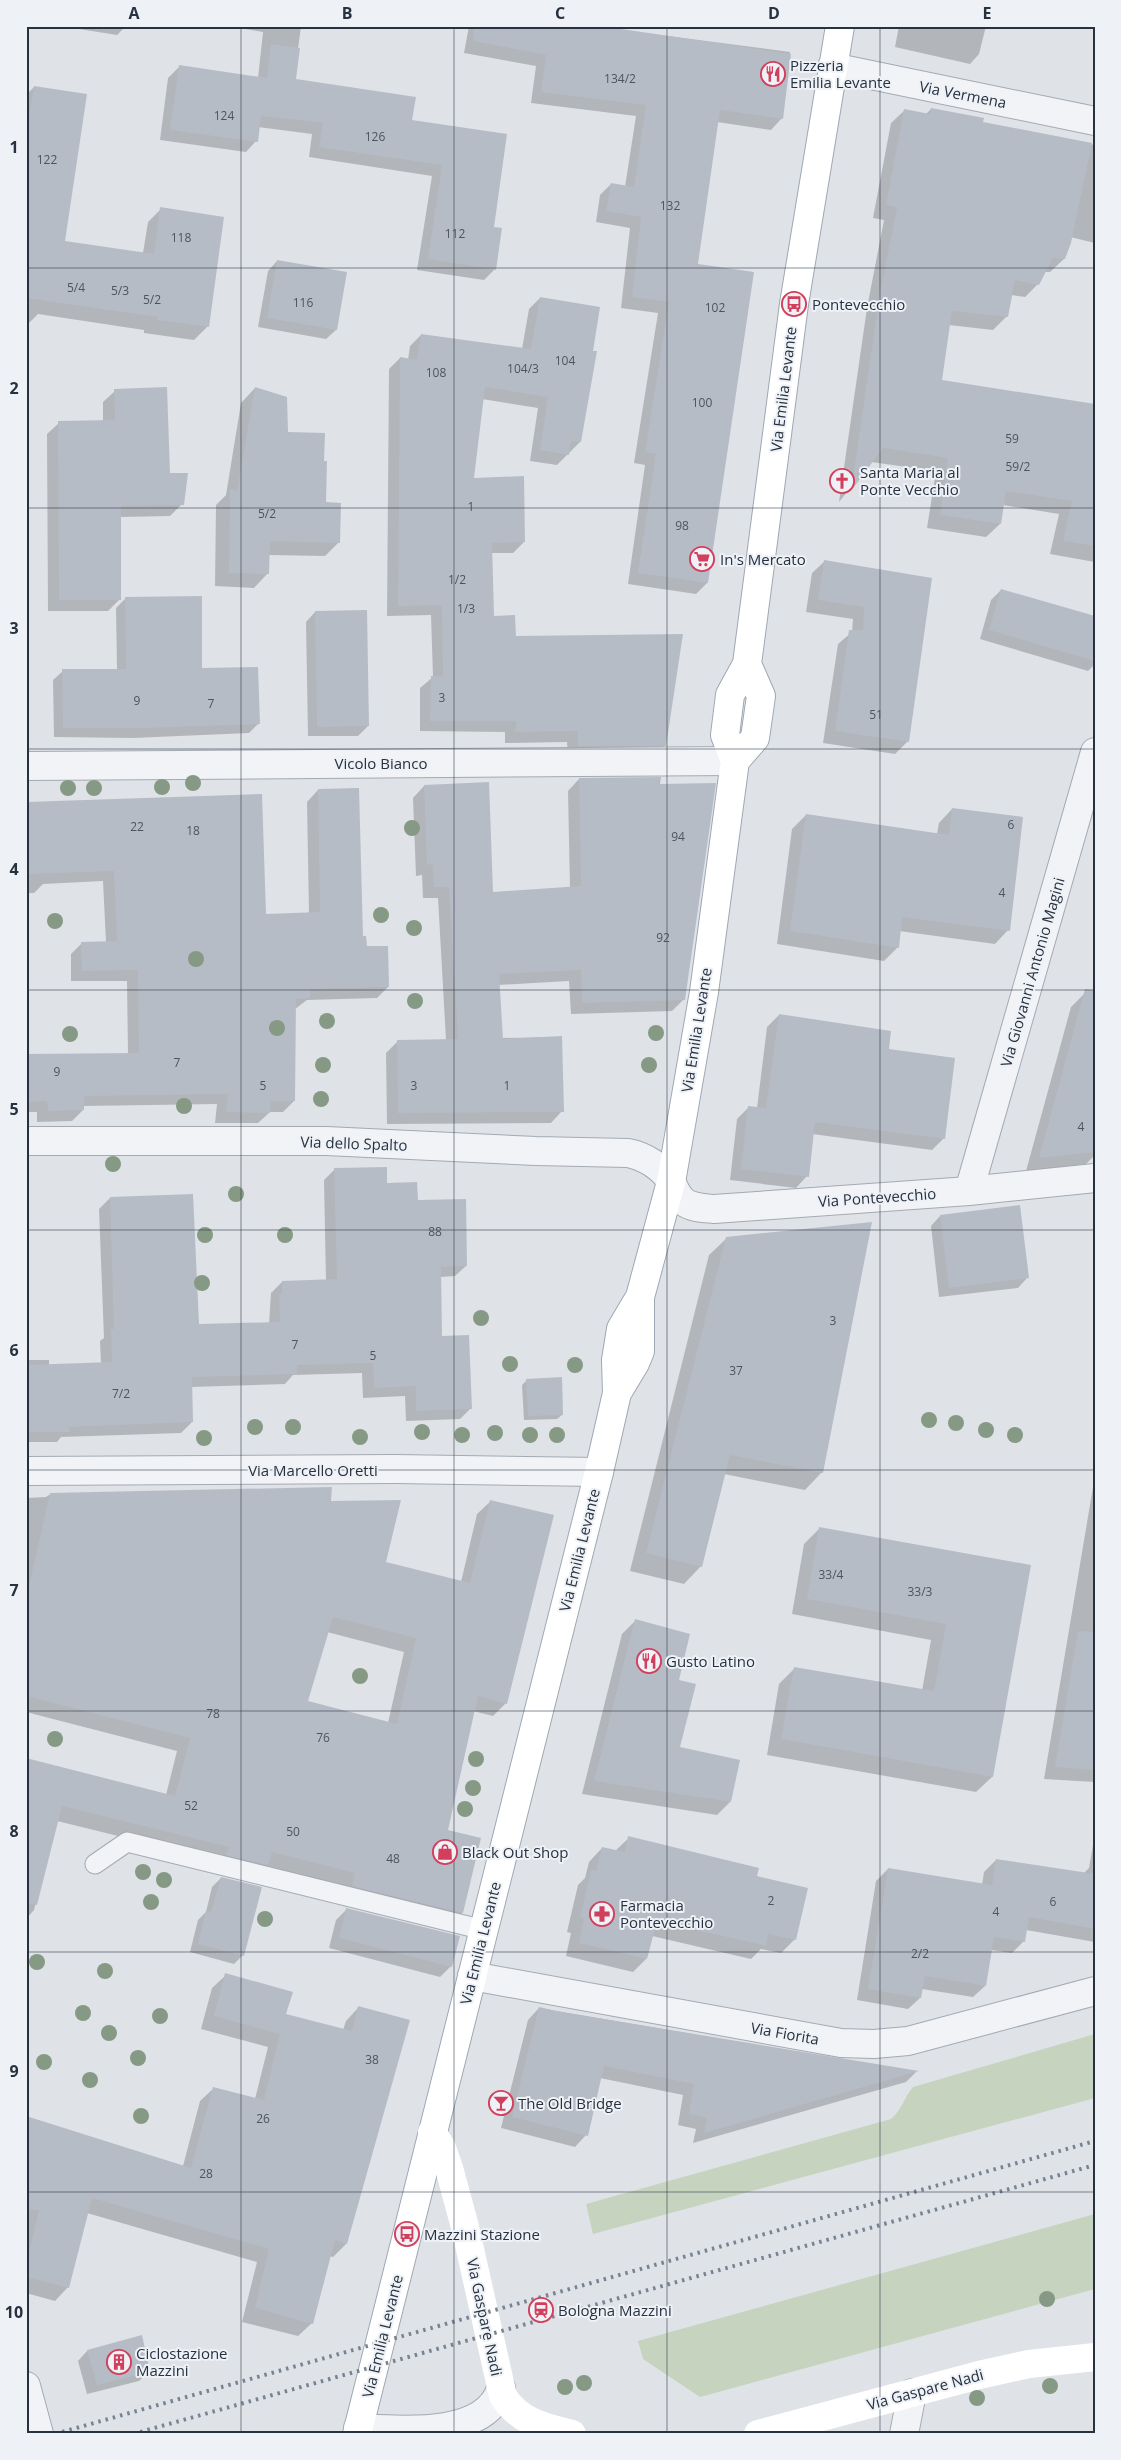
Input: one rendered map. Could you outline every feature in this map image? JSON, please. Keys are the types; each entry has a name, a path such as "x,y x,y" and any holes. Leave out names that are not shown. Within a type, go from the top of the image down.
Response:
{"main road":[{"name":"Via Emilia Levante","path":"358,2431 599,1472 617,1393 636,1363 640,1351 640,1296 671,1182 704,992 713,913 735,760 756,738 761,696 747,664 794,304 840,26"},
{"name":"Via Gaspare Nadi","path":"432,2132 442,2148 463,2219 501,2388 508,2404 522,2416 539,2426 572,2434"},
{"name":"Via Gaspare Nadi","path":"758,2434 1029,2364 1095,2357"}],"street":[{"name":"Via Vermena","path":"832,67 1095,121"},
{"name":"Via Giovanni Antonio Magini","path":"969,1191 1095,752"},
{"name":"Vicolo Bianco","path":"26,766 735,760"},
{"name":"Via dello Spalto","path":"26,1141 326,1141 536,1151 628,1153 640,1155 650,1160 671,1182"},
{"name":"Via Pontevecchio","path":"671,1182 674,1192 684,1201 697,1208 714,1209 969,1191 1095,1178"},
{"name":"Via Marcello Oretti","path":"26,1471 395,1470 599,1472"},
{"name":"Via Fiorita","path":"472,1976 841,2043 874,2044 908,2041 1095,1991"},
{"path":"26,2386 39,2434"},
{"name":"Via Gaspare Nadi","path":"358,2431 427,2432 456,2424 480,2415 496,2402 501,2388"},
{"path":"904,2434 912,2393"}],"lane":[{"path":"95,1864 127,1842 484,1930"}],"green space":[{"path":"1095,2034 1095,2098 593,2234 586,2204 891,2119 898,2112 913,2087"},
{"path":"1095,2214 1095,2289 700,2397 643,2359 638,2341"}],"building":[{"path":"474,26 601,26 791,54 783,119 720,110 698,264 754,272 708,583 638,573 656,454 645,452 669,302 632,297 641,217 606,211 611,183 634,187 646,105 541,92 546,55 473,41"},
{"path":"271,44 300,48 296,79 416,97 412,120 507,134 494,227 502,228 496,270 428,259 442,165 319,147 323,123 261,116 258,142 170,130 179,65 267,78"},
{"path":"34,86 87,94 65,241 154,254 160,207 224,217 209,327 157,320 157,317 26,298 26,135"},
{"path":"931,108 984,118 983,122 1092,143 1071,243 1065,259 1053,258 1039,285 1015,280 1008,317 952,311 942,380 1095,404 1095,546 1063,541 1072,501 1006,491 1001,524 940,515 948,458 883,448 851,491 880,293 897,207 886,205 904,109 930,114"},
{"path":"277,260 347,272 337,330 267,318"},
{"path":"540,297 600,307 593,351 597,351 581,442 571,441 569,455 540,450 548,397 485,387 474,478 524,476 525,542 492,543 494,616 515,615 516,636 683,634 666,746 578,746 578,731 515,732 516,721 430,721 431,676 443,676 442,605 398,606 400,357 417,360 421,334 531,349"},
{"path":"167,387 170,473 188,473 184,505 121,506 121,600 59,600 58,421 115,420 114,389"},
{"path":"255,387 287,397 288,432 325,433 324,461 327,461 326,502 341,503 340,543 270,541 269,574 229,573 230,489 237,491"},
{"path":"824,560 932,578 909,742 835,731 849,630 863,630 864,607 818,600"},
{"path":"1001,589 1095,616 1095,661 989,630"},
{"path":"202,596 202,668 258,667 260,724 143,728 63,728 62,669 126,669 125,597"},
{"path":"367,610 369,726 317,727 315,611"},
{"path":"661,777 660,784 716,783 685,1000 582,1003 581,970 499,974 503,1039 562,1036 564,1112 398,1113 397,1040 458,1039 449,887 434,887 433,864 427,865 424,785 489,782 493,892 581,886 579,778"},
{"path":"359,788 363,936 366,936 367,946 388,946 389,987 310,989 310,998 296,999 295,1101 271,1101 270,1113 226,1112 228,1094 84,1096 84,1110 48,1111 47,1101 26,1102 26,1054 139,1053 138,970 82,971 81,942 117,941 114,871 26,874 26,802 262,794 266,914 320,912 318,789"},
{"path":"952,808 1023,817 1010,931 902,917 899,948 790,931 806,814 949,835"},
{"path":"1085,989 1095,990 1095,1152 1039,1158"},
{"path":"779,1014 891,1031 889,1049 955,1058 945,1139 815,1122 809,1177 741,1169 748,1106 766,1108"},
{"path":"387,1167 387,1183 417,1182 418,1200 466,1199 467,1266 441,1267 442,1336 469,1335 472,1409 416,1411 416,1386 374,1388 373,1363 297,1365 297,1374 192,1377 193,1422 69,1427 69,1432 26,1432 26,1365 112,1362 111,1329 114,1329 110,1197 193,1194 199,1324 280,1322 279,1294 282,1294 282,1281 337,1279 334,1168"},
{"path":"1020,1205 1029,1278 949,1288 940,1215"},
{"path":"872,1222 823,1473 730,1455 702,1567 646,1553 726,1237"},
{"path":"562,1377 563,1415 528,1416 526,1379"},
{"path":"332,1487 331,1501 401,1500 386,1562 470,1583 490,1500 554,1515 507,1704 478,1696 448,1830 481,1838 463,1913 352,1886 355,1873 272,1852 268,1865 226,1855 229,1847 62,1806 37,1905 26,1903 26,1758 175,1796 190,1738 26,1696 26,1599 50,1493","holes":["333,1617 416,1638 397,1724 308,1701"]},
{"path":"819,1527 1031,1565 993,1777 781,1739 794,1667 934,1691 946,1624 807,1599"},
{"path":"635,1619 690,1634 679,1680 696,1684 680,1747 740,1760 731,1802 594,1781"},
{"path":"1078,1631 1095,1632 1095,1770 1055,1767"},
{"path":"628,1836 759,1868 757,1876 808,1888 796,1940 768,1934 766,1946 657,1921 647,1959 579,1943 584,1919 580,1918 591,1870 596,1871 602,1847 625,1852"},
{"path":"996,1859 1095,1874 1095,1929 1029,1917 1025,1942 994,1937 986,1986 925,1976 921,1998 868,1989 888,1868 992,1885"},
{"path":"221,1877 262,1887 244,1956 198,1944 206,1910 211,1912"},
{"path":"346,1908 460,1936 452,1967 339,1938"},
{"path":"225,1973 293,1992 286,2014 352,2031 358,2006 410,2020 347,2244 335,2240 313,2324 255,2308 269,2249 92,2198 69,2288 26,2277 26,2264 39,2211 26,2208 26,2116 191,2168 213,2087 264,2100 280,2034 214,2016"},
{"path":"539,2007 919,2071 704,2133 707,2118 689,2114 694,2084 604,2066 588,2136 512,2117"},
{"name":"Ciclostazione Mazzini","path":"142,2335 150,2372 97,2385 87,2350"}],"railway":[{"path":"55,2434 1095,2141"},
{"path":"133,2434 1095,2165"}],"place":[{"name":"Pizzeria Emilia Levante","path":"773,74"},
{"name":"Pontevecchio","path":"794,304"},
{"name":"Santa Maria al Ponte Vecchio","path":"842,481"},
{"name":"In's Mercato","path":"702,559"},
{"name":"Gusto Latino","path":"649,1661"},
{"name":"Black Out Shop","path":"445,1852"},
{"name":"Farmacia Pontevecchio","path":"602,1914"},
{"name":"The Old Bridge","path":"501,2103"},
{"name":"Mazzini Stazione","path":"407,2234"},
{"name":"Bologna Mazzini","path":"541,2310"},
{"name":"Ciclostazione Mazzini","path":"119,2362"}]}
